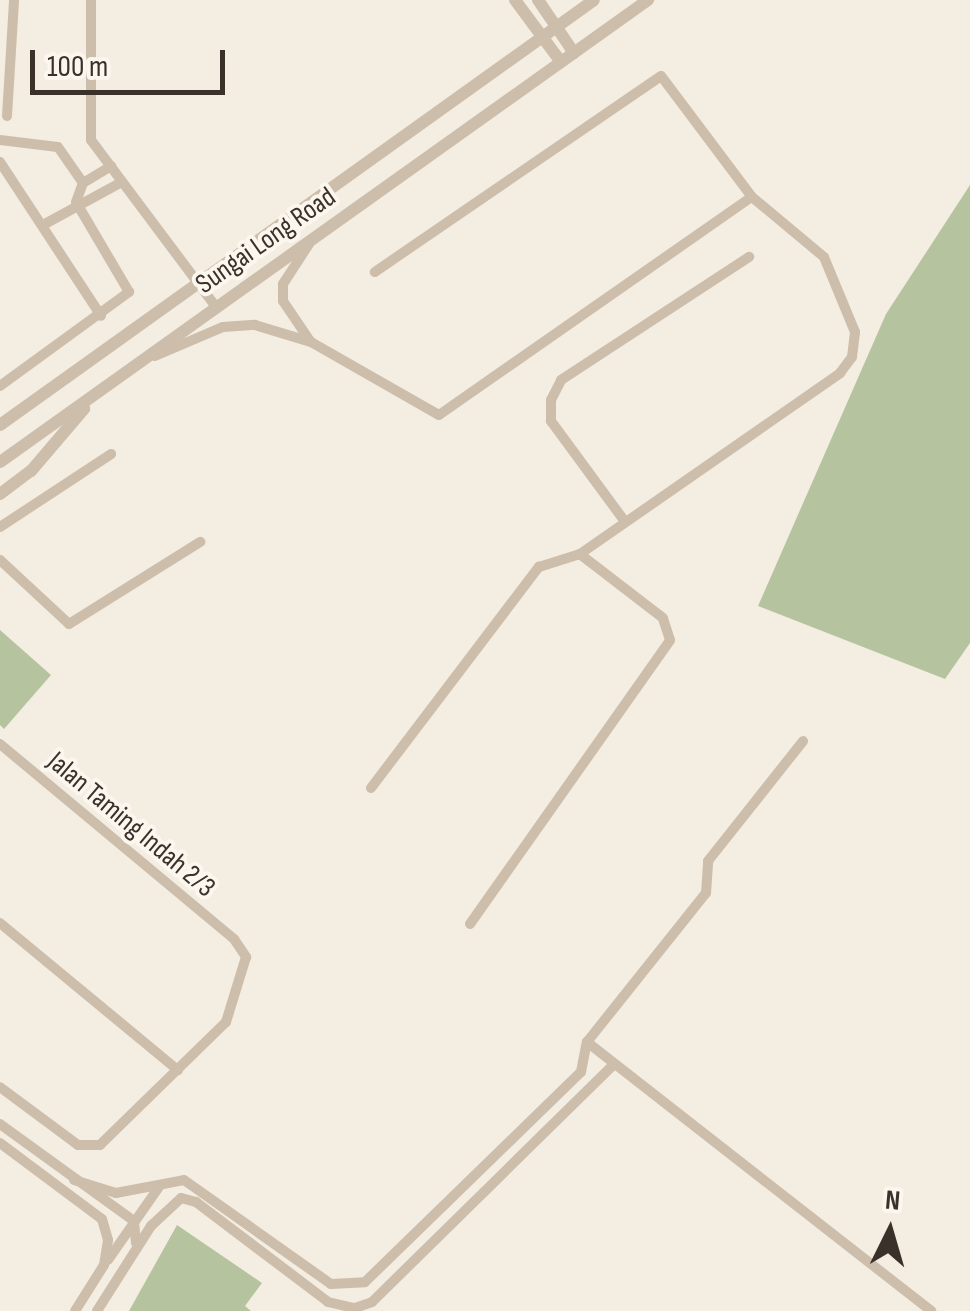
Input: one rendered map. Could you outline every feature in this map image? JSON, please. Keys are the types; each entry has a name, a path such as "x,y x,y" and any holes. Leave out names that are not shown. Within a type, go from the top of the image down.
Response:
{"street":[{"path":"7,116 14,0"},
{"path":"91,0 91,140 216,307"},
{"path":"515,0 560,62"},
{"path":"538,0 574,53"},
{"name":"Sungai Long Road","path":"0,426 594,0"},
{"name":"Sungai Long Road","path":"0,462 648,0"},
{"path":"370,788 539,567 580,554 623,519 840,374 852,357 851,311 824,256 752,198 661,76 375,272"},
{"path":"0,140 58,147 84,183"},
{"path":"0,162 101,316"},
{"path":"43,225 76,202 84,183 111,166"},
{"path":"76,202 91,202 122,182"},
{"path":"140,361 224,327 255,325 311,342 439,415 752,198"},
{"path":"0,386 124,300 130,286 76,202"},
{"path":"311,342 283,300 283,284 312,239"},
{"path":"623,519 551,421 551,400 561,380 750,257"},
{"path":"0,494 31,471 99,392"},
{"path":"0,527 111,454"},
{"path":"0,560 69,624 200,542"},
{"path":"470,924 670,640 663,618 580,554"},
{"path":"74,1180 107,1192 160,1187 184,1180 330,1284 365,1282 582,1072 587,1042 706,893 708,861 802,741"},
{"name":"Jalan Taming Indah 2/3","path":"0,744 234,939 246,957 231,1009 178,1070"},
{"path":"0,923 178,1070 90,1148 0,1087"},
{"path":"587,1042 931,1311"},
{"path":"97,1311 152,1226 175,1199 188,1198 328,1302 355,1308 372,1302 612,1065"},
{"path":"0,1124 133,1229 135,1249"},
{"path":"0,1142 102,1219 133,1229 152,1226"},
{"path":"75,1311 160,1187"},
{"path":"102,1219 108,1240 104,1265"}],"green space":[{"path":"970,185 970,643 945,679 758,606 886,314"},
{"path":"0,630 51,675 4,729 0,725"},
{"path":"177,1225 262,1283 245,1306 251,1311 129,1311"}]}
